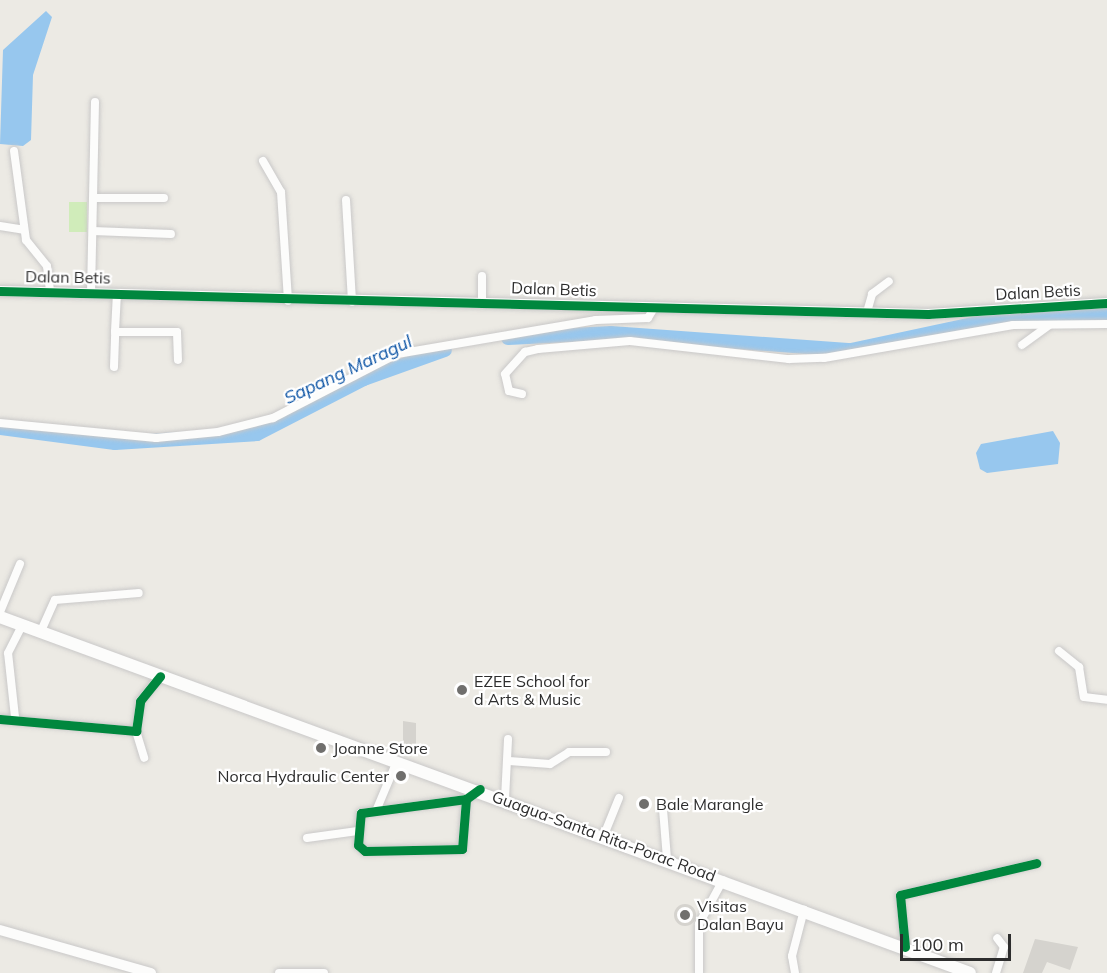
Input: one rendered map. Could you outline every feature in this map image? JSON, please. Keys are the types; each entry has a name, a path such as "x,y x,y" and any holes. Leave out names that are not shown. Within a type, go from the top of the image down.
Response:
{"main road":[{"name":"Guagua-Santa Rita-Porac Road","path":"0,615 160,676 480,789 970,973"}],"street":[{"path":"92,293 95,102"},
{"path":"14,151 24,230 28,245 49,271 50,292"},
{"path":"263,161 281,192 288,301"},
{"path":"94,198 164,198"},
{"path":"346,200 352,302"},
{"path":"0,226 24,230"},
{"path":"93,231 171,234"},
{"path":"482,276 482,302"},
{"path":"867,312 872,294 889,281"},
{"name":"Dalan Betis","path":"0,291 117,293 288,301 482,302 867,312 969,313 1107,303"},
{"path":"114,367 117,293"},
{"path":"0,423 156,438 218,432 273,418 397,354 596,320 648,318 654,308"},
{"path":"522,394 509,391 505,374 525,352 538,349 630,341 789,359 824,358 856,356 941,334 1107,324"},
{"path":"1022,345 1048,326"},
{"path":"115,332 177,332 178,360"},
{"path":"0,615 20,564"},
{"path":"41,632 55,600 140,593"},
{"path":"15,717 4,654 22,625"},
{"path":"1059,651 1079,667 1084,697 1107,700"},
{"path":"144,758 136,731 140,701 160,676"},
{"path":"0,719 15,717 136,731"},
{"path":"505,799 509,761 508,739"},
{"path":"509,761 550,764 568,752 606,753"},
{"path":"376,811 397,761"},
{"path":"466,799 465,847 458,851 360,850 358,831 361,813 466,799 480,789"},
{"path":"604,836 619,798"},
{"path":"663,810 667,859"},
{"path":"307,838 358,831"},
{"path":"905,947 900,894 1036,864"},
{"path":"699,973 699,924 723,880"},
{"path":"795,973 792,956 804,910"},
{"path":"0,930 151,973"},
{"path":"996,973 1004,947 998,938"},
{"path":"279,973 324,973"}],"green space":[{"path":"69,202 87,202 87,232 69,232"}],"water":[{"path":"46,11 52,17 33,75 31,140 23,146 0,144 3,50"},
{"path":"1053,431 1060,443 1058,464 987,473 980,469 976,453 981,444"}],"building":[{"path":"403,721 416,723 416,748 403,746"},
{"name":"Visitas Dalan Bayu","path":"685,904 693,907 696,915 693,923 685,926 677,923 674,915 677,907"},
{"path":"1035,939 1078,947 1070,970 1047,962 1042,973 1023,973"}],"waterway":[{"name":"Sapang Maragul","path":"508,338 611,333 851,350 996,319 1107,315"},
{"name":"Sapang Maragul","path":"0,428 115,443 257,434 364,379 445,350"}],"cycle path":[{"path":"0,291 928,314 1107,303"},
{"path":"0,719 136,731 140,701 160,676"},
{"path":"466,799 462,849 365,851 358,845 361,813 466,799 480,789"},
{"path":"905,947 900,895 1036,863"}],"place":[{"name":"EZEE School for d Arts & Music","path":"462,690"},
{"name":"Joanne Store","path":"321,748"},
{"name":"Norca Hydraulic Center","path":"401,776"},
{"name":"Bale Marangle","path":"644,804"},
{"name":"Visitas Dalan Bayu","path":"685,915"}]}
